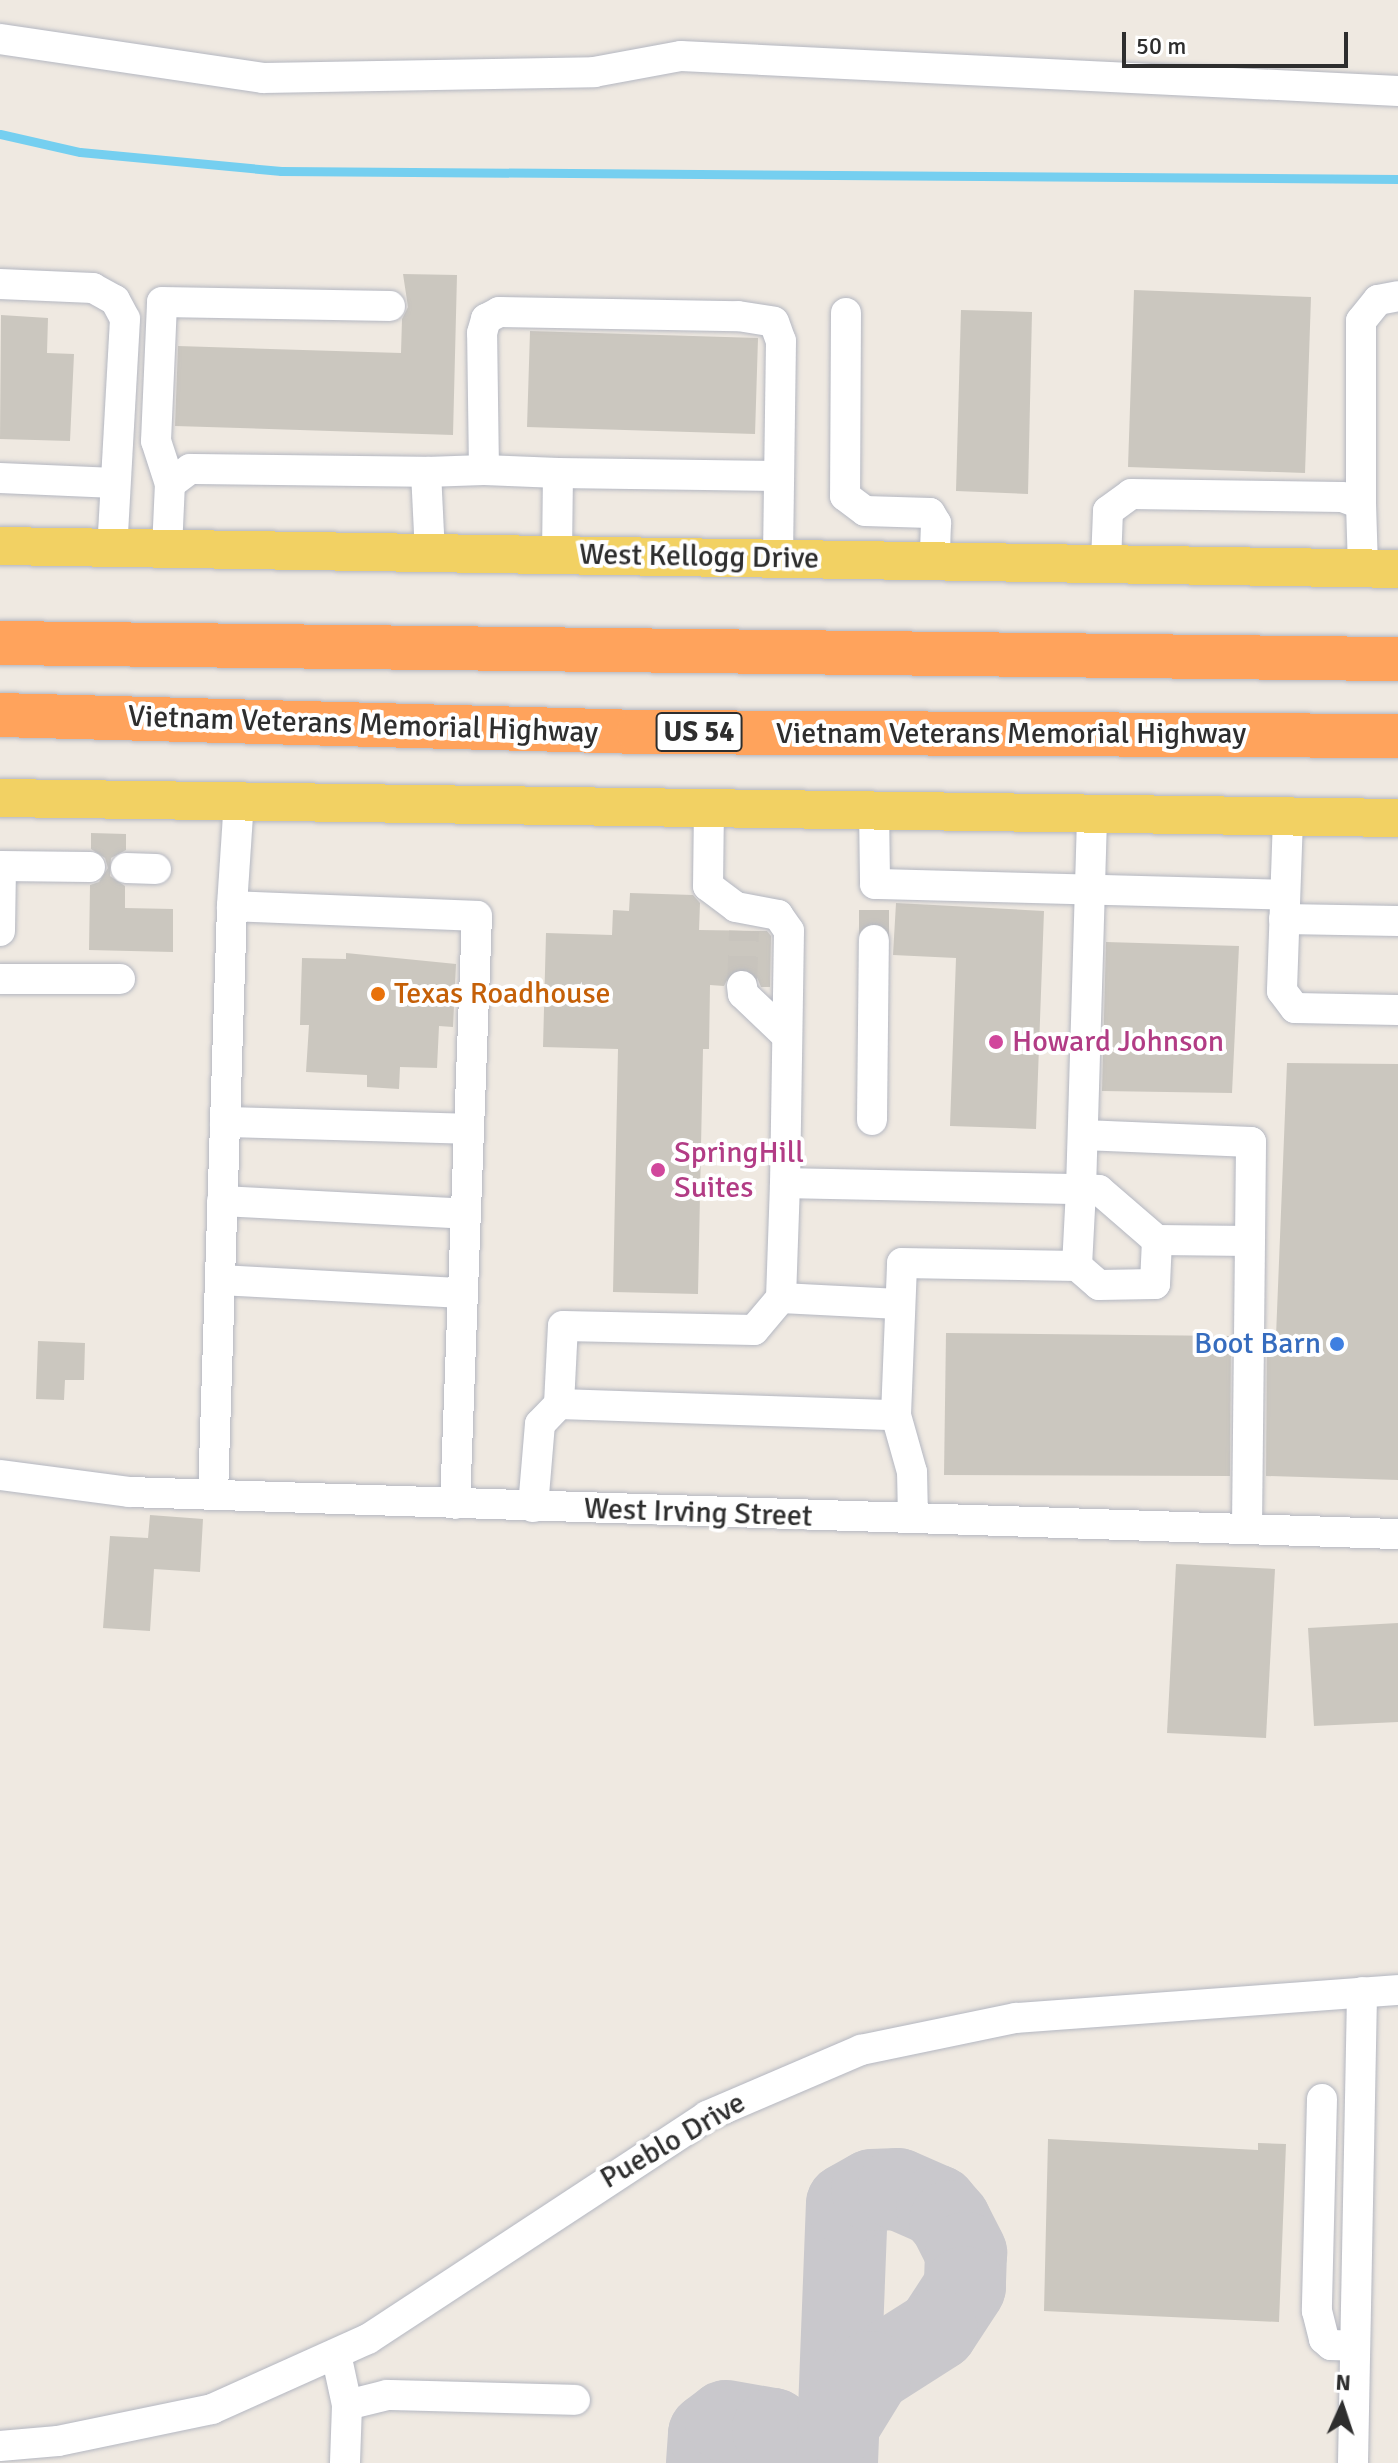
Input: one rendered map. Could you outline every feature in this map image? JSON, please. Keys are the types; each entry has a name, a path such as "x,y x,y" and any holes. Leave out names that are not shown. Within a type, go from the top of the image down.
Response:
{"highway":[{"path":"0,635 90,645"},
{"path":"0,643 1398,659"},
{"name":"Vietnam Veterans Memorial Highway","path":"0,715 639,732 1398,736"}],"main road":[{"name":"West Kellogg Drive","path":"0,546 1380,568"},
{"path":"0,798 1398,818"}],"street":[{"path":"0,39 263,78 594,72 681,56 1398,91"},
{"path":"0,284 93,288 115,300 125,319 112,548"},
{"path":"1380,568 1361,504 1361,321 1378,300 1398,296"},
{"path":"167,549 170,484 156,441 162,302 390,306"},
{"path":"484,470 482,333 486,319 499,312 738,316 774,322 781,341 778,559"},
{"path":"846,313 845,496 865,511 930,513 936,523 935,561"},
{"path":"170,484 190,469 484,470 777,476"},
{"path":"426,472 430,553"},
{"path":"557,555 558,473"},
{"path":"0,478 115,483"},
{"path":"1106,563 1108,511 1131,494 1342,497 1361,504"},
{"path":"213,1495 232,906 239,800"},
{"path":"533,1507 540,1424 559,1404 563,1326 754,1330 781,1298 789,931 778,915 744,920 708,886 709,806"},
{"path":"874,809 875,893 1090,889 1398,921"},
{"path":"1077,1266 1092,814"},
{"path":"1288,818 1282,991 1295,1008 1398,1010"},
{"path":"0,931 1,866 90,867"},
{"path":"126,868 156,869"},
{"path":"232,906 477,916 455,1504"},
{"path":"872,1120 874,940"},
{"path":"0,979 120,979"},
{"path":"742,986 743,994 786,1035"},
{"path":"225,1122 469,1129"},
{"path":"1083,1129 1251,1142 1247,1528"},
{"path":"785,1183 1099,1190 1157,1240 1250,1241"},
{"path":"222,1201 466,1214"},
{"path":"913,1518 912,1472 896,1415 902,1263 1077,1266 1099,1285 1155,1284 1157,1240"},
{"path":"220,1280 463,1293"},
{"path":"781,1298 899,1304"},
{"path":"559,1404 896,1415"},
{"name":"West Irving Street","path":"0,1475 129,1492 1398,1534"},
{"name":"Pueblo Drive","path":"0,2446 58,2441 212,2409 336,2354 368,2339 707,2116 861,2050 1016,2018 1398,1990"},
{"path":"1353,2463 1362,1992"},
{"path":"1322,2099 1317,2311 1324,2339 1331,2345 1355,2346"},
{"path":"336,2354 347,2405 345,2463"},
{"path":"347,2405 387,2395 575,2400"}],"building":[{"path":"403,274 457,275 453,435 175,426 178,346 401,353 402,319 408,307"},
{"path":"1134,290 1311,297 1305,473 1128,467"},
{"path":"961,310 1032,312 1028,494 956,491"},
{"path":"1,315 48,318 47,353 74,354 70,441 0,439"},
{"path":"530,331 758,338 755,434 527,427"},
{"path":"91,833 126,834 126,850 111,858 110,876 125,886 125,908 173,909 173,952 89,950 90,885 99,882 108,868 105,858 91,849"},
{"name":"SpringHill Suites","path":"630,893 693,895 700,903 699,930 767,931 771,936 770,987 761,987 756,975 741,968 731,972 724,986 710,985 709,1049 703,1049 698,1294 613,1292 618,1049 543,1047 546,933 612,935 613,910 629,911"},
{"name":"Howard Johnson","path":"896,903 1044,911 1036,1129 950,1126 956,958 893,955"},
{"path":"1106,942 1239,946 1232,1093 1102,1091"},
{"name":"Texas Roadhouse","path":"346,953 456,964 453,1027 439,1026 437,1068 400,1067 399,1089 367,1087 367,1075 306,1072 309,1025 300,1025 302,958 346,959"},
{"name":"Boot Barn","path":"1287,1063 1398,1064 1398,1480 1266,1476 1267,1336 1276,1336"},
{"path":"946,1333 1231,1336 1230,1476 944,1475"},
{"path":"38,1341 85,1343 84,1380 65,1380 64,1400 36,1399"},
{"path":"150,1515 203,1519 200,1572 154,1569 150,1631 103,1628 110,1536 148,1538"},
{"path":"1176,1564 1275,1569 1266,1738 1167,1733"},
{"path":"1398,1623 1398,1722 1314,1726 1308,1628"},
{"path":"1048,2139 1258,2150 1258,2143 1286,2144 1279,2322 1044,2311"}],"waterway":[{"path":"0,134 80,152 281,171 1398,179"}],"taxiway":[{"path":"837,2463 847,2204 872,2190 898,2189 937,2206 950,2221 966,2253 965,2287 937,2330 871,2372 839,2424"},
{"path":"707,2463 709,2434 726,2421 773,2429 817,2463"}],"tunnel":[{"path":"874,902 874,940"},
{"path":"742,986 744,931"}],"place":[{"name":"Texas Roadhouse","path":"378,994"},
{"name":"Howard Johnson","path":"996,1042"},
{"name":"SpringHill Suites","path":"658,1170"},
{"name":"Boot Barn","path":"1337,1344"}]}
